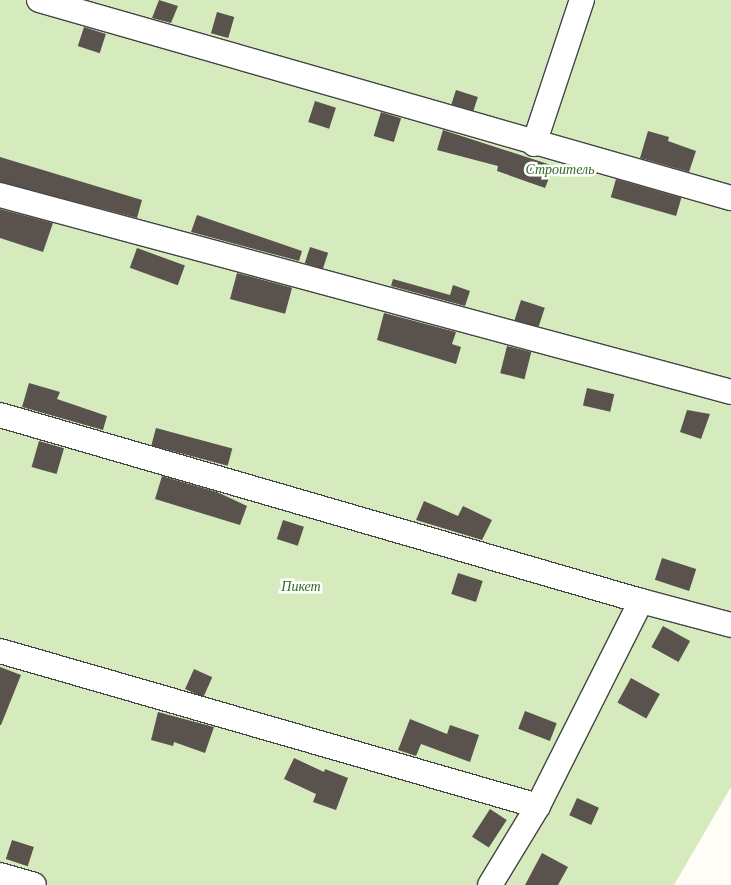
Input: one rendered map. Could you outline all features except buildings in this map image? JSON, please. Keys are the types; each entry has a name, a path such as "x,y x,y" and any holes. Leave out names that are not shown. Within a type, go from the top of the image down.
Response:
{"street":[{"path":"39,0 534,144 731,198"},
{"path":"534,144 582,0"},
{"path":"0,195 731,392"},
{"path":"0,415 641,601 731,625"},
{"path":"490,885 538,806 641,601"},
{"path":"0,651 538,806"},
{"path":"0,874 34,885"}],"green space":[{"name":"Строитель","path":"0,0 731,0 731,391 0,193"},
{"name":"Пикет","path":"0,195 731,393 731,787 674,885 0,885"}]}
